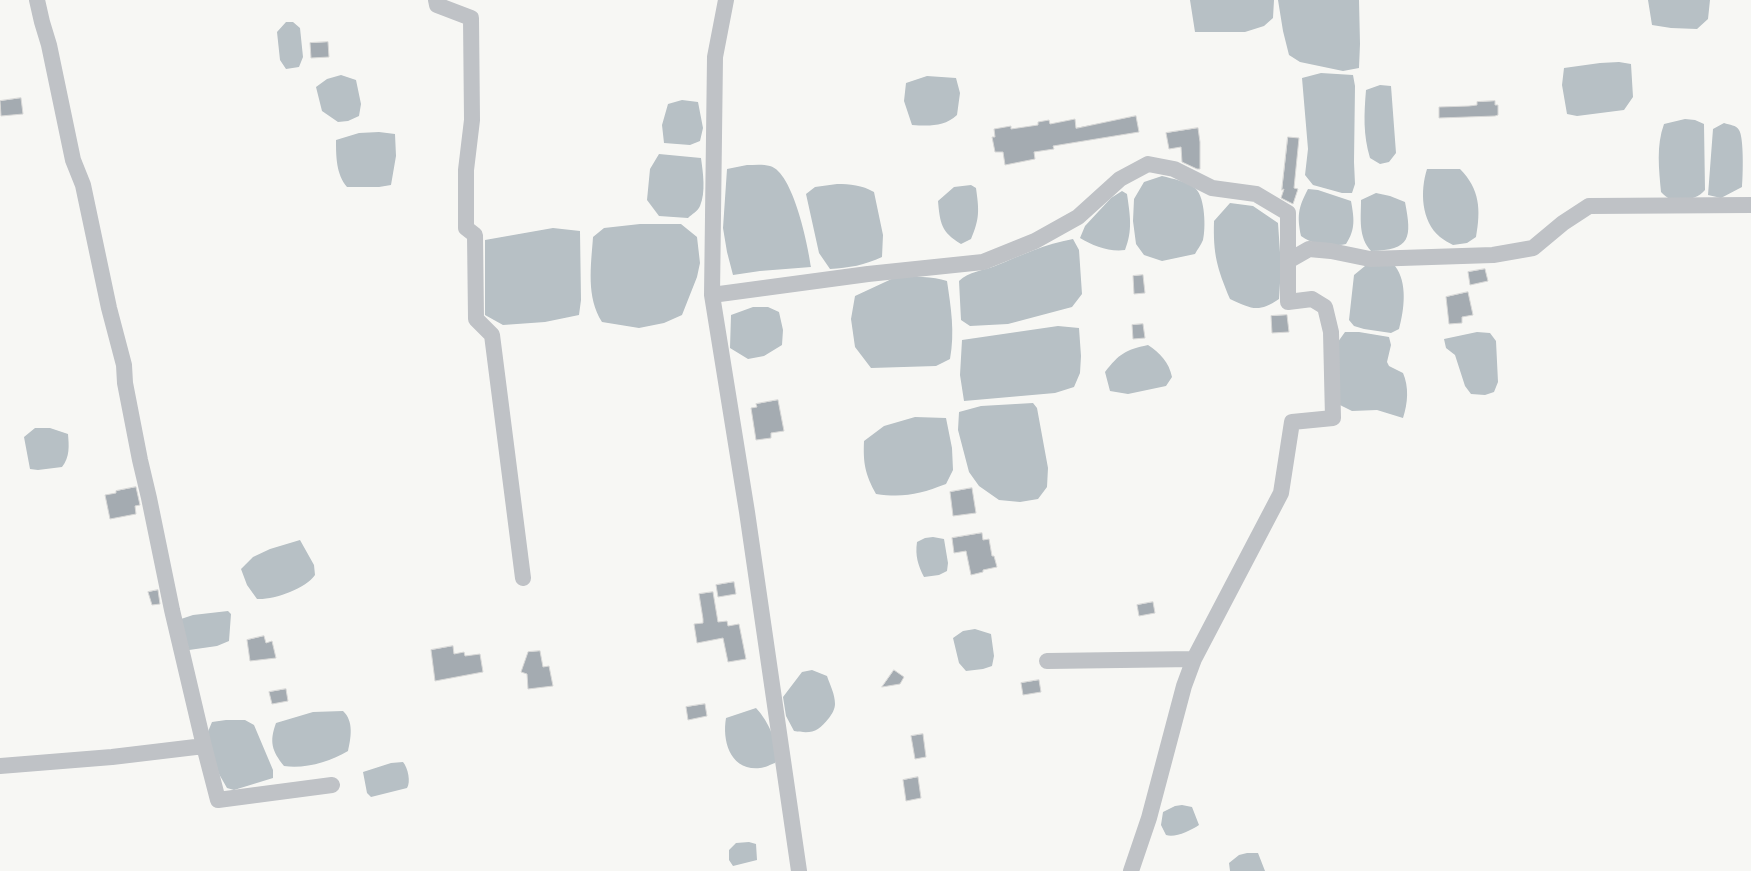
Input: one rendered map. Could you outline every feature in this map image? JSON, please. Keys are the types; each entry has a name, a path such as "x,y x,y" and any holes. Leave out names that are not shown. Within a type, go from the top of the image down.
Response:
{"street":[{"path":"37,0 49,45 73,160 83,185 109,308 124,365 125,383 140,460 172,610 218,800 332,785"},
{"path":"436,0 437,5 471,18 472,120 466,170 466,228 475,234 476,319 492,335 523,578"},
{"path":"726,0 715,57 712,295 747,512 799,871"},
{"path":"712,295 982,262 1035,241 1078,217 1120,180 1148,164 1174,169 1212,188 1256,194 1288,213 1288,302 1312,299 1325,307 1331,332 1333,418 1292,422 1281,493 1194,659 1184,686 1149,818 1131,871"},
{"path":"1288,260 1309,249 1331,251 1370,259 1493,256 1532,248 1563,223 1589,206 1751,205"},
{"path":"1047,661 1194,659"},
{"path":"0,766 112,757 204,746"}],"shaded area":[{"path":"1190,0 1274,0 1273,18 1264,26 1245,32 1195,32"},
{"path":"1278,0 1359,0 1359,68 1343,71 1300,62 1289,55"},
{"path":"1648,0 1710,0 1708,19 1697,29 1652,25"},
{"path":"286,22 293,22 300,28 303,57 299,67 286,69 280,60 277,32"},
{"path":"1619,62 1631,64 1633,97 1624,110 1577,116 1567,114 1562,85 1564,68"},
{"path":"1321,73 1353,75 1355,86 1355,184 1352,193 1342,193 1313,185 1305,175 1308,149 1302,78"},
{"path":"341,75 356,80 361,104 359,116 348,121 338,122 322,111 316,87 327,79"},
{"path":"927,76 956,78 960,93 957,115 942,124 912,125 904,101 906,83"},
{"path":"1380,85 1391,86 1396,153 1389,162 1380,164 1370,158 1365,133 1365,116 1366,90"},
{"path":"682,100 698,102 703,128 700,141 690,145 664,143 662,125 668,104"},
{"path":"1685,119 1695,120 1704,124 1705,190 1694,198 1675,200 1668,198 1661,192 1659,158 1661,132 1664,124"},
{"path":"1724,123 1733,125 1741,134 1743,174 1742,187 1721,198 1708,195 1713,129"},
{"path":"379,132 395,134 396,156 391,185 347,187 339,171 336,140 359,133"},
{"path":"659,154 701,158 704,182 702,201 698,209 688,218 659,216 647,200 650,169"},
{"path":"747,165 770,166 778,171 786,181 803,227 811,267 733,275 723,228 727,169"},
{"path":"1427,169 1460,169 1472,184 1477,200 1478,218 1476,237 1467,243 1451,244 1440,237 1429,223 1423,196"},
{"path":"1162,176 1184,182 1196,189 1203,206 1204,228 1203,240 1195,254 1162,261 1144,255 1136,244 1133,221 1134,199 1144,182"},
{"path":"837,184 856,185 874,192 883,235 882,257 857,266 830,269 819,253 806,194 815,187"},
{"path":"971,185 976,188 978,208 976,225 971,239 961,244 945,231 941,221 938,201 954,187"},
{"path":"1308,189 1318,190 1351,201 1353,223 1346,244 1323,245 1301,236 1299,212"},
{"path":"1122,191 1127,194 1130,216 1128,243 1125,250 1101,248 1080,238 1085,226 1111,198"},
{"path":"1376,193 1405,202 1408,233 1406,240 1401,245 1384,250 1371,251 1362,233 1361,200"},
{"path":"1230,203 1253,206 1278,223 1281,267 1279,299 1260,308 1250,307 1230,299 1217,261 1214,243 1214,221"},
{"path":"640,224 681,224 697,237 700,263 697,277 682,315 664,323 639,328 602,322 597,312 592,292 593,237 604,228"},
{"path":"553,228 580,231 581,300 579,315 545,322 503,325 485,315 485,240"},
{"path":"1073,239 1079,250 1082,294 1072,307 1008,324 970,326 961,320 959,281 963,278 1043,247"},
{"path":"1365,266 1395,266 1402,280 1404,297 1399,329 1391,333 1354,326 1349,320 1354,275"},
{"path":"898,276 929,277 947,281 952,330 950,359 936,366 871,368 855,347 851,319 855,296"},
{"path":"753,307 768,307 779,312 783,330 782,345 764,356 748,359 730,348 731,315"},
{"path":"1058,326 1079,328 1080,373 1074,387 1055,393 964,401 960,375 962,340"},
{"path":"1345,332 1359,332 1389,337 1391,345 1387,362 1389,366 1403,373 1407,389 1407,401 1403,418 1377,410 1352,411 1338,404 1335,346"},
{"path":"1477,332 1490,333 1496,341 1498,382 1494,392 1485,395 1471,394 1465,386 1455,355 1446,348 1444,339"},
{"path":"1148,345 1160,355 1169,367 1172,377 1166,386 1128,394 1110,391 1105,372 1123,354"},
{"path":"1033,403 1037,408 1048,468 1047,487 1038,499 1020,502 999,500 979,486 969,472 958,430 959,412 981,406"},
{"path":"915,417 946,418 952,448 953,470 946,484 912,494 895,496 876,494 869,480 866,468 864,441 884,426"},
{"path":"35,428 50,428 68,434 68,455 62,467 30,469 24,437"},
{"path":"933,537 944,539 948,563 947,571 939,575 924,577 916,552 917,542"},
{"path":"300,540 314,565 315,575 304,585 289,593 272,598 257,599 247,585 241,569 253,557 270,549"},
{"path":"228,611 231,614 229,641 217,646 189,650 181,619 193,615"},
{"path":"975,629 991,634 994,656 992,666 966,671 959,663 953,638 963,631"},
{"path":"812,670 827,676 834,697 834,708 829,718 818,729 810,732 794,731 786,716 783,697 802,672"},
{"path":"756,708 772,734 776,756 775,763 760,768 750,768 741,765 730,753 725,736 725,727 726,718"},
{"path":"343,711 350,725 351,735 348,751 317,764 284,766 274,751 272,741 276,723 313,712"},
{"path":"245,720 254,725 273,770 273,778 234,790 227,788 219,774 207,734 212,722"},
{"path":"403,762 408,775 409,782 407,788 371,797 367,793 363,772 391,763"},
{"path":"1182,805 1192,807 1199,825 1178,835 1166,835 1161,825 1163,812"},
{"path":"749,842 756,844 757,860 733,866 729,860 729,850 736,843"},
{"path":"1258,853 1265,871 1230,871 1229,863 1239,855"}],"building":[{"path":"328,42 329,57 311,58 310,43"},
{"path":"21,98 23,114 1,116 0,101"},
{"path":"1495,101 1495,105 1498,105 1498,115 1495,116 1439,118 1439,107 1469,106 1477,105 1477,102"},
{"path":"1136,116 1139,132 1053,146 1054,149 1034,152 1035,159 1005,165 1003,152 995,152 992,137 995,137 994,129 1011,126 1011,129 1038,125 1038,122 1049,120 1050,124 1075,119 1076,128"},
{"path":"1198,128 1200,169 1182,162 1181,147 1169,149 1166,133"},
{"path":"1288,137 1299,138 1294,188 1298,189 1293,204 1281,198 1284,189 1282,190"},
{"path":"1485,269 1488,281 1470,285 1468,272"},
{"path":"1143,275 1145,293 1134,294 1133,276"},
{"path":"1468,292 1473,315 1462,317 1462,323 1449,324 1446,297"},
{"path":"1287,315 1289,332 1272,333 1271,316"},
{"path":"1143,324 1145,338 1133,339 1132,325"},
{"path":"778,400 784,431 771,433 771,438 756,440 751,408 757,407 756,404"},
{"path":"136,487 140,505 135,506 136,514 110,519 105,495"},
{"path":"972,488 976,513 953,516 950,492"},
{"path":"982,533 983,540 989,539 992,556 994,556 997,567 971,575 966,551 954,553 952,538"},
{"path":"734,582 736,594 718,597 716,585"},
{"path":"158,590 160,604 152,605 148,592"},
{"path":"713,592 718,622 727,621 728,626 739,624 746,659 728,662 723,638 697,643 694,624 703,623 699,594"},
{"path":"1153,602 1155,613 1139,616 1137,605"},
{"path":"264,636 266,643 272,641 276,658 250,661 247,640"},
{"path":"453,646 454,654 464,652 465,656 480,654 483,672 435,681 431,650"},
{"path":"540,651 543,667 549,666 553,686 528,689 527,674 521,672 528,652"},
{"path":"894,670 904,677 900,684 882,687"},
{"path":"1039,680 1041,692 1023,695 1021,683"},
{"path":"286,689 288,701 272,704 269,692"},
{"path":"705,704 707,716 688,720 686,707"},
{"path":"923,734 926,757 915,759 911,736"},
{"path":"918,777 921,798 906,801 903,780"}]}
